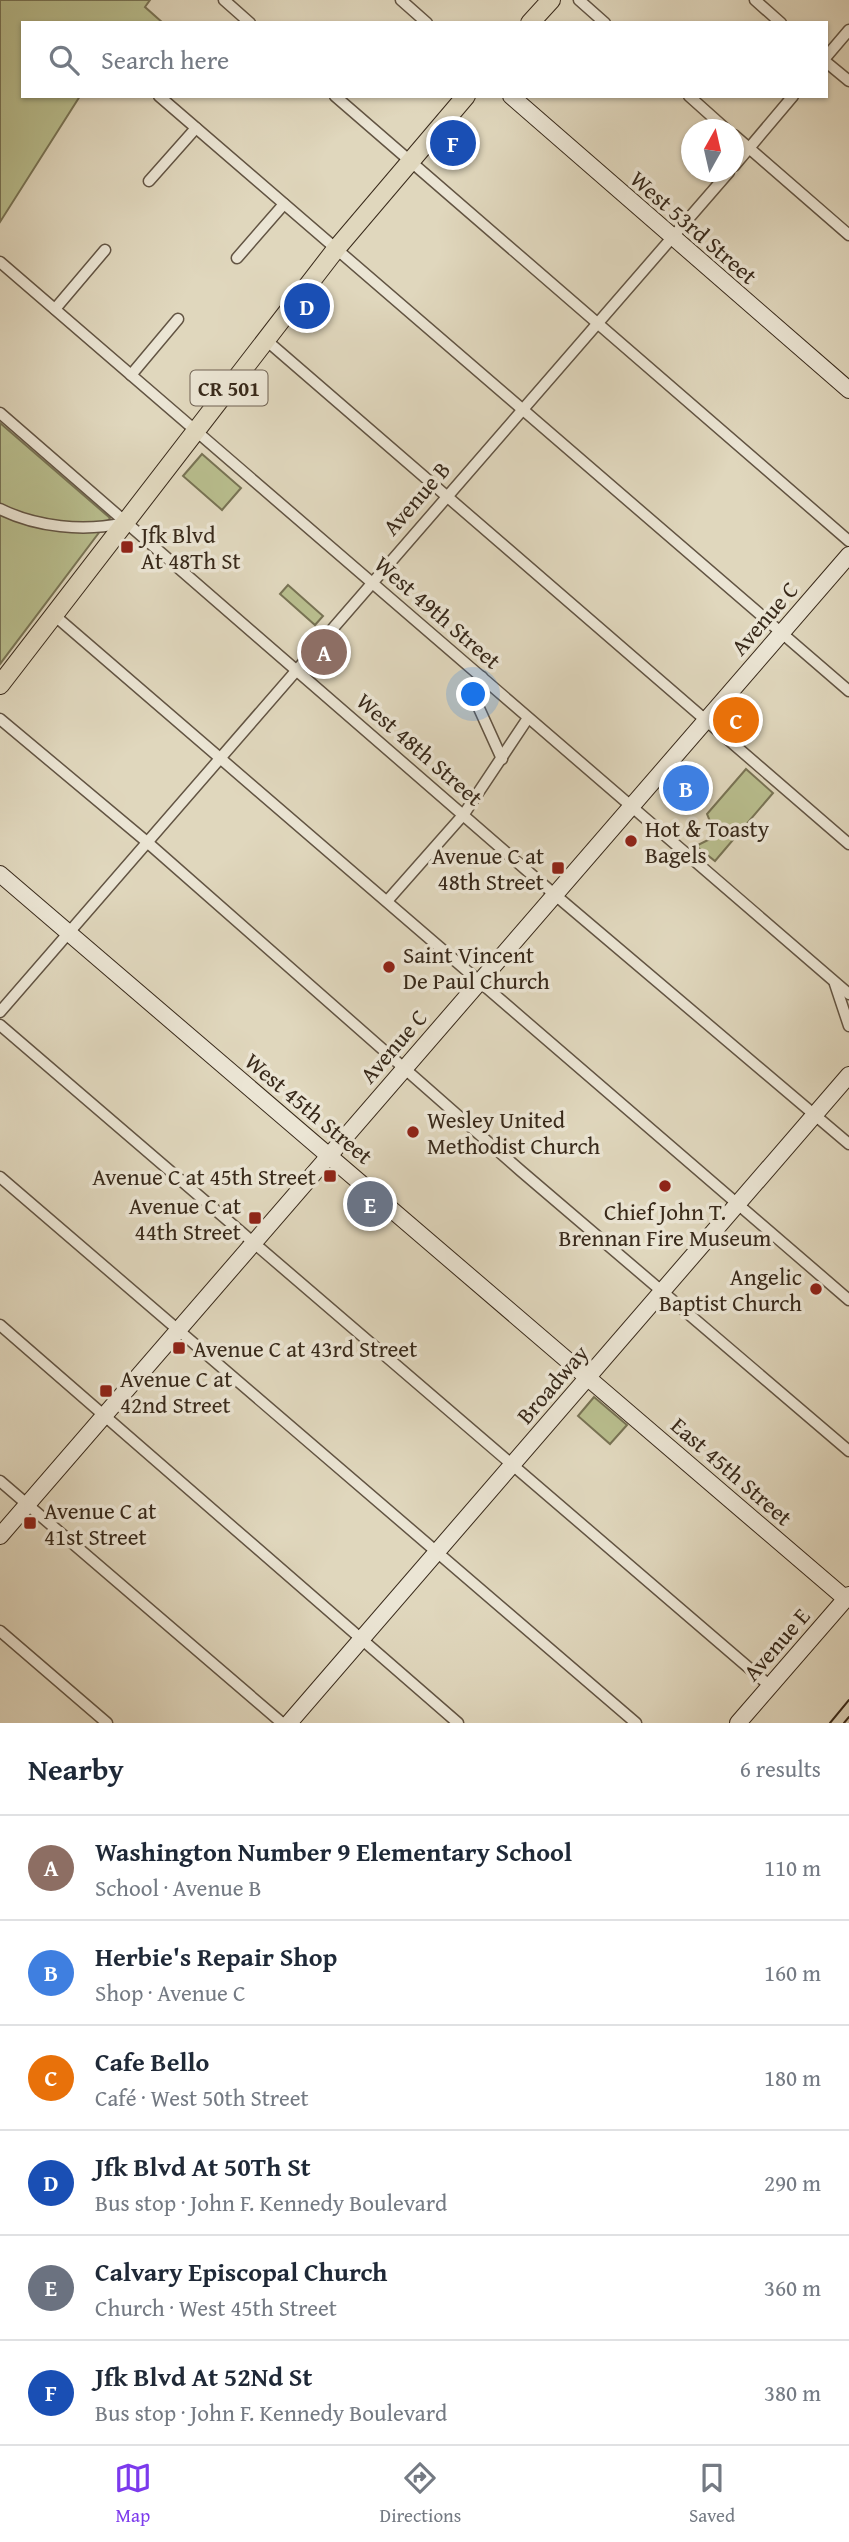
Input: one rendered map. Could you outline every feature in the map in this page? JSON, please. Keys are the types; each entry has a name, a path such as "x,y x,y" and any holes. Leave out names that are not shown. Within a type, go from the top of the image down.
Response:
{"main road":[{"path":"532,21 551,0"},
{"name":"CR 501","path":"0,685 336,249 464,98"}],"street":[{"path":"224,0 248,21"},
{"path":"401,0 425,21"},
{"path":"579,0 603,21"},
{"path":"755,0 779,21"},
{"path":"828,56 849,30"},
{"path":"828,61 849,81"},
{"path":"161,98 849,691"},
{"path":"337,98 849,541"},
{"name":"West 53rd Street","path":"513,98 671,239 849,390"},
{"path":"691,98 715,119"},
{"path":"744,153 791,98"},
{"path":"149,181 196,128"},
{"path":"744,145 849,235"},
{"name":"Avenue B","path":"0,1012 720,182"},
{"path":"237,257 284,204"},
{"path":"55,309 105,250"},
{"name":"West 49th Street","path":"0,262 849,994"},
{"path":"131,375 178,320"},
{"path":"266,340 849,844"},
{"name":"West 48th Street","path":"0,413 554,894 849,1144"},
{"path":"0,509 48,524 96,527 126,522"},
{"name":"Avenue C","path":"0,1536 849,555"},
{"path":"54,615 388,900 849,1300"},
{"path":"482,677 473,689 473,695 502,759"},
{"path":"388,900 464,814 528,718"},
{"path":"0,719 147,842 403,1069 849,1451"},
{"name":"West 45th Street","path":"0,874 588,1377"},
{"path":"834,981 849,1026"},
{"path":"0,1025 770,1686"},
{"name":"Broadway","path":"289,1723 849,1075"},
{"path":"0,1177 636,1723"},
{"path":"0,1325 458,1723"},
{"name":"East 45th Street","path":"588,1377 847,1597"},
{"path":"0,1481 282,1723"},
{"name":"Avenue E","path":"738,1723 847,1597"},
{"path":"0,1631 107,1723"}],"green space":[{"path":"0,0 150,0 145,7 161,21 21,21 21,98 79,98 0,222"},
{"path":"0,423 110,518 0,664"},
{"path":"202,454 241,488 222,510 183,476"},
{"path":"288,585 323,616 315,625 280,594"},
{"path":"746,769 773,793 715,861 696,846 716,836 707,814"},
{"path":"594,1397 627,1425 610,1444 578,1416"}],"tram line":[{"path":"830,1723 849,1700"},
{"path":"844,1723 849,1717"}],"place":[{"name":"Jfk Blvd At 52Nd St","path":"453,143"},
{"name":"Jfk Blvd At 50Th St","path":"307,306"},
{"name":"Jfk Blvd At 48Th St","path":"127,547"},
{"name":"Washington Number 9 Elementary School","path":"324,652"},
{"name":"Cafe Bello","path":"736,720"},
{"name":"Herbie's Repair Shop","path":"686,788"},
{"name":"Hot & Toasty Bagels","path":"631,841"},
{"name":"Avenue C at 48th Street","path":"558,868"},
{"name":"Saint Vincent De Paul Church","path":"389,967"},
{"name":"Wesley United Methodist Church","path":"413,1132"},
{"name":"Avenue C at 45th Street","path":"330,1176"},
{"name":"Chief John T. Brennan Fire Museum","path":"665,1186"},
{"name":"Calvary Episcopal Church","path":"370,1204"},
{"name":"Avenue C at 44th Street","path":"255,1218"},
{"name":"Angelic Baptist Church","path":"816,1289"},
{"name":"Avenue C at 43rd Street","path":"179,1348"},
{"name":"Avenue C at 42nd Street","path":"106,1391"},
{"name":"Avenue C at 41st Street","path":"30,1523"}]}
